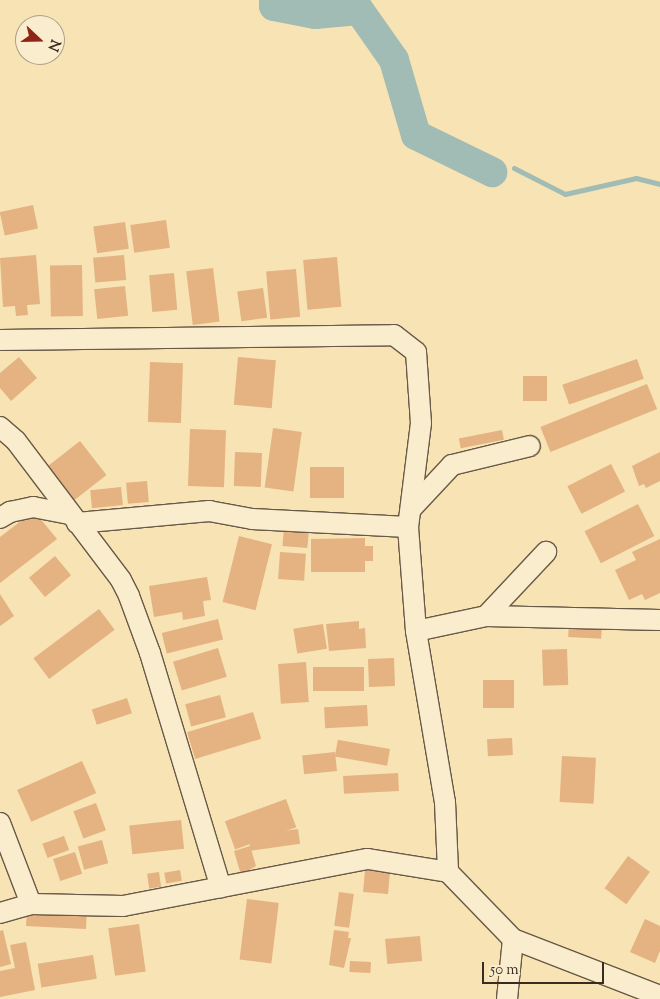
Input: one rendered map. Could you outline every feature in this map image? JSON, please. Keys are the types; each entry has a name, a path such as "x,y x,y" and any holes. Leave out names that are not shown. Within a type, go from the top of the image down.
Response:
{"street":[{"path":"0,340 394,335 416,352 420,369 421,423 410,518 416,631 445,802 448,872"},
{"path":"0,427 16,441 129,596 150,654 221,888"},
{"path":"410,518 452,465 530,446"},
{"path":"0,518 33,507 73,518 209,511 252,519 410,518"},
{"path":"486,616 546,552"},
{"path":"416,631 486,616 660,620"},
{"path":"0,823 31,904"},
{"path":"0,913 31,904 123,906 368,859 448,872 513,939 660,996"},
{"path":"507,999 513,939"}],"building":[{"path":"33,205 38,228 5,236 0,212"},
{"path":"166,220 170,248 134,253 130,225"},
{"path":"125,222 129,249 97,253 93,226"},
{"path":"36,255 40,304 27,305 28,315 16,316 15,306 3,307 0,258"},
{"path":"124,255 126,280 95,283 93,258"},
{"path":"337,257 341,307 307,310 303,260"},
{"path":"82,265 83,316 51,317 50,266"},
{"path":"213,268 220,322 193,325 186,271"},
{"path":"296,269 300,317 270,319 266,272"},
{"path":"174,273 177,310 152,312 149,275"},
{"path":"125,286 128,316 97,319 94,289"},
{"path":"263,288 267,318 241,321 237,292"},
{"path":"19,357 37,378 11,401 0,388 0,373"},
{"path":"238,357 276,360 272,408 234,405"},
{"path":"637,359 644,379 569,405 562,385"},
{"path":"150,362 183,363 181,423 148,422"},
{"path":"523,376 547,376 547,401 523,401"},
{"path":"647,384 657,409 550,452 540,427"},
{"path":"273,428 302,432 293,491 265,487"},
{"path":"190,429 226,430 224,487 188,486"},
{"path":"502,430 504,440 461,448 459,438"},
{"path":"80,441 106,475 74,500 48,466"},
{"path":"235,452 262,453 261,487 234,486"},
{"path":"660,452 660,481 646,488 644,484 639,486 632,466"},
{"path":"611,464 625,492 581,514 567,486"},
{"path":"310,467 344,467 344,498 310,498"},
{"path":"147,481 149,502 128,504 126,483"},
{"path":"121,487 123,505 92,508 90,490"},
{"path":"638,504 654,536 601,563 585,531"},
{"path":"34,511 57,539 0,583 0,537"},
{"path":"284,528 309,530 307,548 282,546"},
{"path":"239,536 272,544 256,610 223,602"},
{"path":"365,538 365,546 373,546 373,561 365,561 365,572 311,572 311,539"},
{"path":"660,539 660,593 645,600 642,594 629,600 615,570 636,560 632,552"},
{"path":"280,552 306,554 304,581 278,579"},
{"path":"55,556 71,575 45,597 29,578"},
{"path":"207,577 211,600 203,601 205,616 183,620 182,612 154,617 149,586"},
{"path":"0,594 14,616 0,626"},
{"path":"99,609 115,630 49,679 34,658"},
{"path":"218,619 223,639 167,653 162,633"},
{"path":"359,621 359,629 365,628 366,648 329,651 326,624"},
{"path":"569,622 602,624 601,639 568,637"},
{"path":"323,624 327,649 297,653 293,629"},
{"path":"218,648 227,677 182,690 173,662"},
{"path":"567,649 568,685 543,686 542,650"},
{"path":"394,658 395,686 369,687 368,659"},
{"path":"306,662 309,702 281,704 278,664"},
{"path":"313,667 364,667 364,691 313,691"},
{"path":"483,680 514,680 514,708 483,708"},
{"path":"220,695 226,717 191,727 185,704"},
{"path":"127,698 132,713 97,725 92,709"},
{"path":"367,705 368,726 325,728 324,707"},
{"path":"253,712 261,739 195,759 187,732"},
{"path":"512,738 513,755 488,756 487,739"},
{"path":"338,740 390,749 387,766 335,757"},
{"path":"335,752 337,771 304,774 302,755"},
{"path":"562,756 596,758 594,804 560,802"},
{"path":"82,761 96,793 31,822 17,790"},
{"path":"398,773 399,791 344,794 343,776"},
{"path":"286,799 296,827 235,849 225,821"},
{"path":"96,803 106,830 83,838 73,811"},
{"path":"181,820 184,849 132,854 129,825"},
{"path":"298,829 300,844 251,851 248,836"},
{"path":"64,836 69,850 48,858 42,844"},
{"path":"102,840 108,863 84,870 78,846"},
{"path":"250,846 256,866 241,875 234,851"},
{"path":"75,852 82,874 60,881 53,859"},
{"path":"628,856 650,872 626,904 604,888"},
{"path":"180,870 182,881 166,884 164,873"},
{"path":"365,870 390,872 388,894 363,892"},
{"path":"159,872 161,887 149,889 147,874"},
{"path":"339,892 354,894 349,928 334,926"},
{"path":"247,899 279,903 271,963 240,960"},
{"path":"27,908 87,911 86,929 26,926"},
{"path":"645,919 660,926 660,951 655,963 630,952"},
{"path":"139,924 146,972 115,976 108,928"},
{"path":"3,930 11,964 0,967 0,931"},
{"path":"334,930 349,932 348,938 351,938 344,968 329,965"},
{"path":"420,936 422,961 387,964 385,939"},
{"path":"26,942 35,990 0,997 0,971 15,968 10,945"},
{"path":"93,955 97,979 41,987 38,964"},
{"path":"350,961 371,962 370,973 349,972"}],"waterway":[{"path":"274,0 274,6 315,14 359,10 394,60 416,135 492,172"},
{"path":"514,168 565,194 636,178 660,184"}]}
